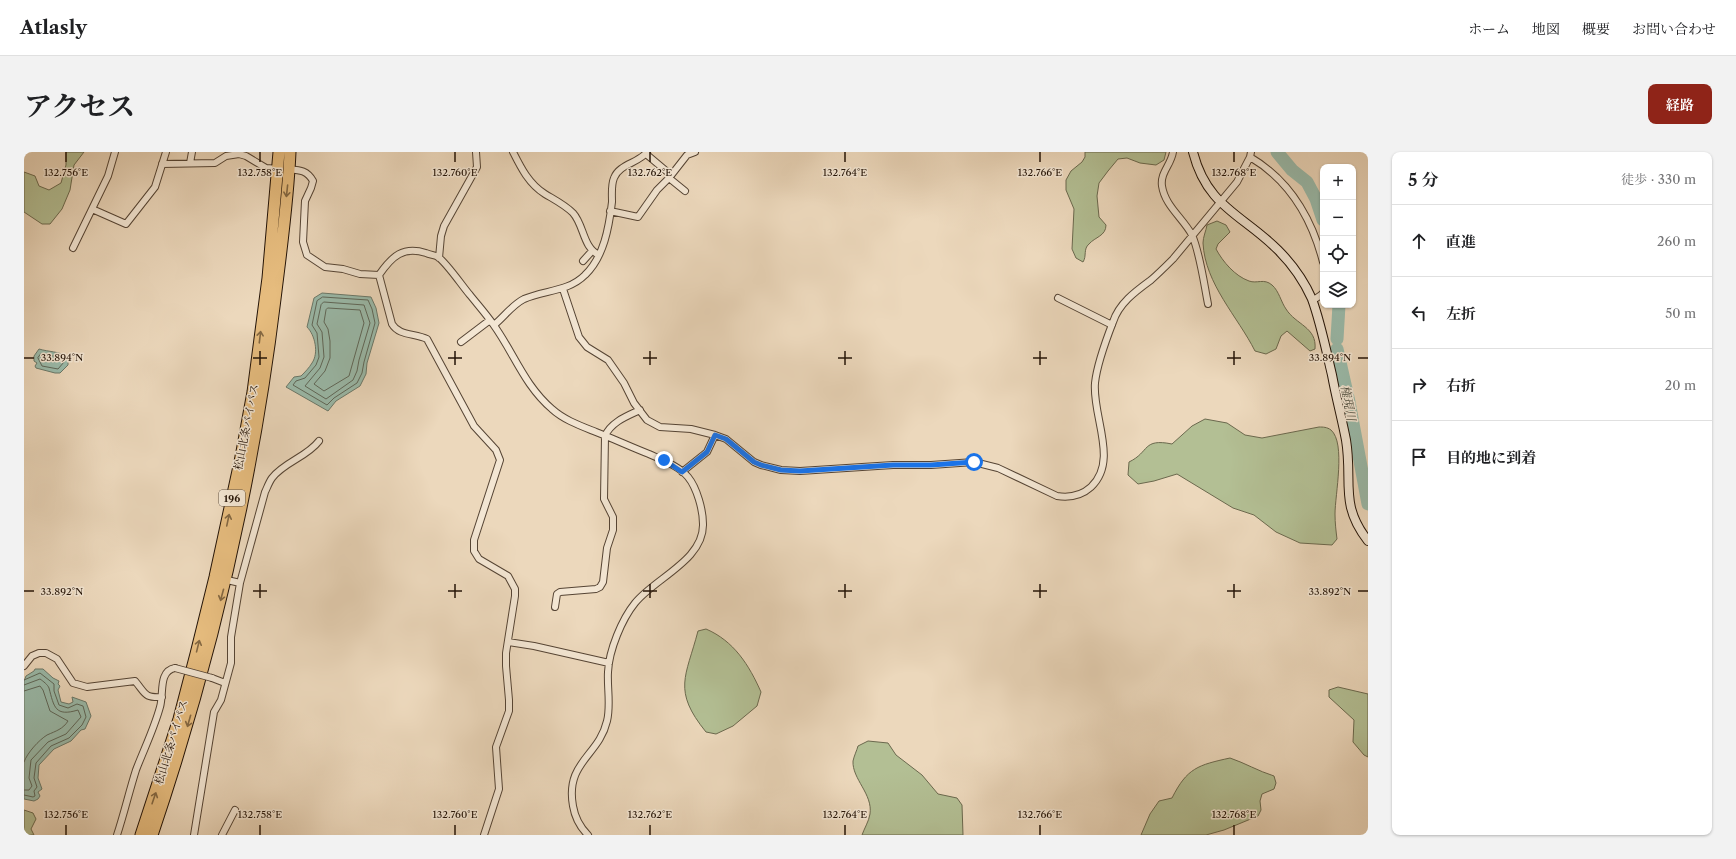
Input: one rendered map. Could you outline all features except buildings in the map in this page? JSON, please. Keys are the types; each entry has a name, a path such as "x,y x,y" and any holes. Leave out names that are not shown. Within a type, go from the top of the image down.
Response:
{"highway":[{"name":"松山北条バイパス","path":"141,835 179,719 221,578 253,392 268,278 279,152"},
{"name":"松山北条バイパス","path":"152,835 189,721 221,578 251,458 263,388 278,278 290,152"}],"street":[{"path":"73,248 108,176 115,152"},
{"path":"92,209 126,224 152,193 166,152"},
{"path":"190,163 192,152"},
{"path":"439,258 440,236 444,226 477,167 476,152"},
{"path":"514,152 520,166 535,186 556,199 574,214 592,251 599,255"},
{"path":"610,211 638,217 657,190 670,177 687,155 695,152"},
{"path":"1172,152 1170,163 1163,172 1162,185 1165,198 1192,235 1208,304"},
{"path":"1193,152 1199,172 1205,184 1219,202 1282,254 1300,277 1312,300 1319,322 1346,442 1351,512 1356,524 1368,541"},
{"path":"461,342 492,323 518,302 564,289 585,276 598,259 609,221 614,176 622,168 647,153 685,191"},
{"path":"162,164 215,163 226,156 239,154 246,156 266,168 289,169 303,171 309,174 313,181 305,201 302,242 307,255 325,267 343,269 360,274 379,275"},
{"path":"564,289 579,337 587,346 608,360 647,420 660,427 691,430 715,435 726,439 754,462 781,470 800,471 974,462 998,468 1057,496 1066,497 1082,494 1095,483 1099,478 1104,464 1103,446 1095,396 1095,382 1118,310 1124,302 1162,270 1237,182 1250,154 1285,185 1305,214 1318,242 1320,250"},
{"path":"484,835 499,789 496,747 509,711 506,666 508,642 515,605 515,589 508,576 479,559 474,551 476,531 498,471 500,460 496,450 474,426 427,339 420,335 400,332 394,329 379,275 388,262 396,255 408,250 421,252 439,258 492,323 516,364 544,402 564,418 664,460 688,477 694,487 703,524 699,544 685,560 656,583 636,602 622,625 609,663 609,712 607,724 600,739 582,762 575,774 572,799 575,814 579,825 588,835"},
{"path":"583,261 592,251"},
{"path":"1312,300 1320,296"},
{"path":"1058,298 1112,325"},
{"path":"555,607 557,594 560,592 596,589 600,587 603,582 607,548 613,530 613,517 604,499 605,436 606,432 616,422 640,410"},
{"path":"682,472 707,452 715,435"},
{"path":"194,835 214,712 221,700 231,664 231,637 240,583 265,492 272,478 280,470 312,449 319,441"},
{"path":"221,578 240,583"},
{"path":"508,642 534,646 609,663"},
{"path":"24,666 32,656 39,653 46,653 57,659 73,683 80,686 87,687 136,681 145,695 149,697 162,698"},
{"path":"117,835 137,769 151,736 162,698 163,679 165,673 169,669 174,668 226,683"},
{"path":"222,835 234,810"}],"shaded area":[{"path":"66,152 84,152 74,165 70,190 62,209 50,224 42,224 24,212 24,172 35,176 39,186 49,190 61,183 66,165"},
{"path":"1085,152 1166,152 1164,160 1156,165 1140,163 1127,158 1118,159 1108,171 1099,183 1097,196 1099,217 1106,225 1106,229 1087,246 1083,262 1076,258 1072,249 1074,209 1066,190 1066,180 1071,171 1082,162 1085,157"},
{"path":"1217,221 1226,225 1230,232 1218,244 1216,249 1222,259 1234,272 1244,279 1252,282 1263,281 1272,285 1290,314 1313,336 1315,349 1310,351 1287,331 1281,336 1276,349 1266,354 1255,351 1223,300 1205,258 1203,238 1207,225"},
{"path":"1205,419 1227,423 1245,435 1262,438 1319,427 1331,430 1338,446 1339,457 1335,514 1337,539 1332,545 1300,543 1276,532 1254,515 1233,508 1177,474 1138,484 1128,475 1129,462 1136,458 1151,444 1172,444 1192,426"},
{"path":"706,629 725,640 740,655 746,663 761,692 757,706 733,726 716,734 706,732 695,717 685,694 686,672 698,631"},
{"path":"1338,687 1368,694 1368,757 1364,755 1353,742 1354,720 1329,697 1329,690"},
{"path":"868,741 888,743 896,755 922,775 938,794 957,798 962,805 963,835 862,835 868,822 870,807 866,793 856,774 853,761 858,746"},
{"path":"1230,758 1274,776 1276,783 1274,789 1262,794 1260,801 1261,810 1258,816 1224,830 1206,835 1141,835 1150,814 1159,801 1172,798 1177,788 1189,774 1202,766"},
{"path":"24,810 33,813 36,819 31,829 34,835 24,835"}],"water":[{"path":"322,293 371,297 376,308 379,323 367,363 366,374 360,386 336,401 328,411 286,387 294,377 301,376 310,367 314,359 316,349 314,339 307,327 314,298"},
{"path":"39,349 68,357 68,365 60,373 36,368 35,366 37,363 34,361 34,356"},
{"path":"35,669 43,669 59,681 58,684 60,686 58,690 61,702 69,704 73,702 72,697 86,702 91,716 85,729 81,730 71,741 54,749 39,765 38,778 42,789 38,792 40,796 38,799 34,801 24,799 24,681 26,676"}],"waterway":[{"name":"権現川","path":"1277,152 1292,170 1307,182 1316,199 1320,211"},
{"name":"権現川","path":"1337,339 1339,308"},
{"name":"権現川","path":"1337,349 1349,402 1368,504"}],"route":[{"path":"664,460 682,472 707,452 715,435 726,439 754,462 770,468 781,470 800,471 974,462"}]}
